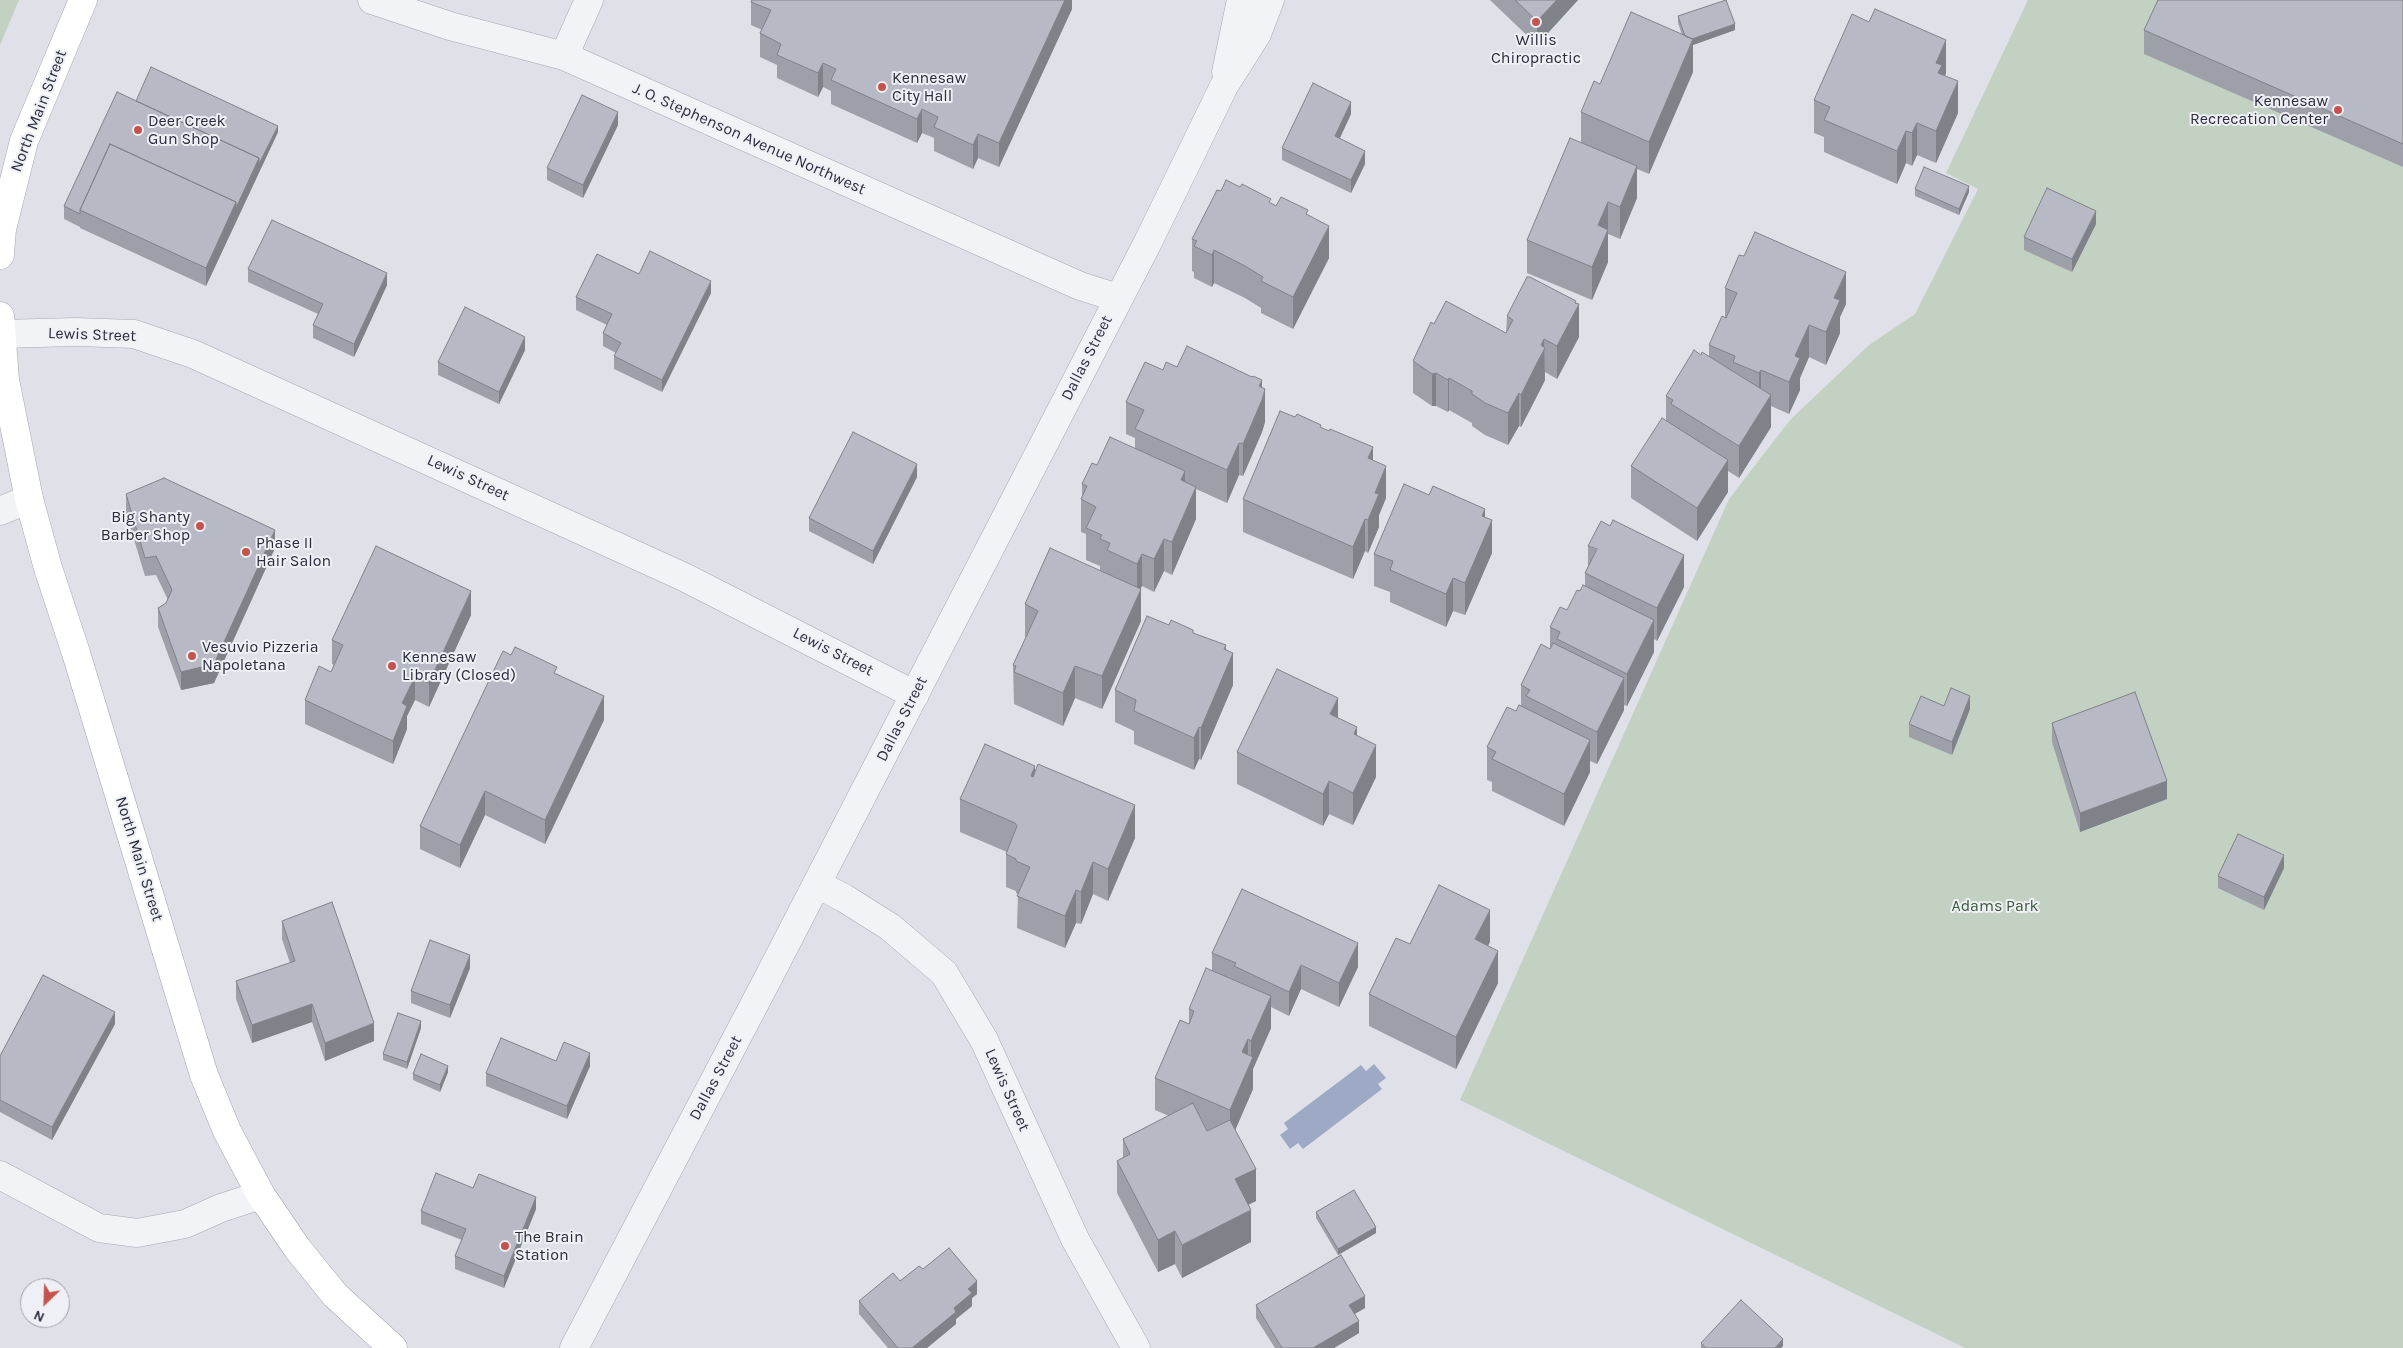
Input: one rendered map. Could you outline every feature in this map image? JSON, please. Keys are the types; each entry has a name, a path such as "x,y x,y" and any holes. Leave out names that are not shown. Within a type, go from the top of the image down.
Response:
{"main road":[{"name":"North Main Street","path":"0,255 2,229 24,141 83,0"},
{"name":"North Main Street","path":"0,316 5,380 29,499 48,568 76,652 204,1074 227,1131 261,1195 297,1248 335,1295 393,1348"}],"street":[{"name":"J. O. Stephenson Avenue Northwest","path":"372,0 450,26 564,56 1080,286 1118,298"},
{"path":"564,56 590,0"},
{"name":"Dallas Street","path":"1224,86 1241,0"},
{"name":"Dallas Street","path":"574,1348 817,884 1148,242 1224,86 1256,34 1270,0"},
{"name":"Lewis Street","path":"1,334 76,332 134,334 193,354 684,577 915,694"},
{"path":"0,511 29,499"},
{"name":"Lewis Street","path":"817,884 844,898 890,927 944,974 984,1040 1075,1239 1136,1348"},
{"path":"0,1175 99,1228 137,1233 185,1224 221,1208 261,1195"}],"green space":[{"path":"0,0 19,0 0,45"},
{"name":"Adams Park","path":"2028,0 2403,0 2403,1348 1965,1348 1460,1100 1729,499 1790,420 1869,345 1915,314 1978,189 1946,173"}],"water":[{"path":"1374,1064 1386,1078 1378,1084 1382,1089 1303,1149 1298,1143 1290,1149 1280,1135 1288,1129 1284,1123 1361,1065 1366,1071"}],"building":[{"path":"752,0 1065,0 999,143 978,134 973,145 934,127 938,117 922,109 917,119 831,80 836,69 823,63 818,73 777,55 781,44 760,33 771,10 751,2"},
{"path":"1515,0 1557,0 1537,21"},
{"path":"1726,0 1735,24 1692,39 1685,36 1678,16"},
{"name":"Kennesaw Recrecation Center","path":"2158,0 2403,0 2403,144 2144,30"},
{"path":"1875,9 1946,40 1936,63 1942,65 1938,73 1958,81 1936,131 1917,123 1912,133 1906,131 1897,151 1824,120 1830,107 1814,100 1852,14 1869,22"},
{"path":"1631,12 1693,39 1649,142 1581,112 1594,81 1600,84"},
{"path":"151,67 278,126 259,164 259,158 136,101"},
{"path":"1313,83 1351,102 1335,136 1365,151 1351,180 1282,148"},
{"path":"117,92 259,158 236,208 236,202 110,144 80,210 80,214 64,206"},
{"path":"582,95 618,112 583,185 547,168"},
{"path":"1570,138 1637,166 1620,207 1608,202 1598,225 1608,230 1592,267 1527,240"},
{"path":"110,144 236,202 206,268 80,210"},
{"path":"1924,167 1969,186 1959,209 1915,189"},
{"path":"1226,180 1240,187 1242,184 1271,199 1269,202 1276,206 1281,197 1308,210 1306,214 1329,226 1293,297 1261,281 1263,277 1214,250 1212,255 1194,246 1197,241 1192,239 1217,190 1221,191"},
{"path":"2047,188 2096,211 2072,259 2024,237"},
{"path":"272,220 387,273 354,344 313,325 323,304 248,269"},
{"path":"1755,232 1846,272 1834,298 1840,300 1826,332 1809,325 1795,356 1800,358 1789,382 1761,370 1759,373 1733,362 1735,356 1709,345 1722,316 1726,318 1737,293 1725,288 1739,255 1744,256"},
{"path":"650,251 711,281 662,380 614,356 621,343 603,333 612,314 576,297 597,254 639,274"},
{"path":"1527,277 1579,304 1557,346 1544,339 1541,345 1545,348 1521,395 1519,393 1508,413 1485,403 1472,394 1472,391 1449,378 1448,380 1436,373 1432,374 1413,361 1431,322 1434,324 1446,301 1506,333 1513,320 1507,316"},
{"path":"465,307 525,337 499,392 438,362"},
{"path":"1187,346 1262,380 1259,386 1265,389 1243,444 1239,443 1227,470 1135,429 1144,410 1126,402 1145,362 1163,370 1166,362 1177,367"},
{"path":"1694,350 1701,355 1702,352 1771,395 1739,446 1671,404 1673,400 1666,396"},
{"path":"1280,411 1295,417 1297,414 1321,425 1320,427 1329,431 1330,429 1373,447 1368,458 1386,466 1375,493 1379,494 1368,520 1365,519 1353,547 1243,499"},
{"path":"1662,418 1728,460 1697,508 1631,466"},
{"path":"853,432 917,464 873,551 809,518"},
{"path":"1110,437 1185,471 1181,480 1196,487 1172,542 1164,539 1154,559 1142,554 1137,564 1107,550 1110,543 1100,539 1102,535 1086,528 1096,507 1081,499 1087,486 1082,484 1092,463 1097,465"},
{"path":"164,478 275,530 214,664 181,672 158,608 166,603 172,590 156,556 145,558 126,494"},
{"path":"1404,484 1429,495 1433,486 1485,509 1482,516 1492,520 1465,583 1453,578 1446,594 1390,570 1393,561 1374,554"},
{"path":"1613,520 1684,555 1657,608 1585,573 1597,549 1588,546 1601,521 1610,526"},
{"name":"Kennesaw Library (Closed)","path":"376,546 471,591 429,683 415,677 402,703 407,706 393,741 305,700 319,666 331,672 343,645 332,640"},
{"path":"1050,548 1141,589 1102,676 1075,666 1063,693 1014,672 1016,666 1013,665 1038,611 1025,604"},
{"path":"1583,585 1654,620 1627,674 1557,639 1560,632 1550,627 1560,607 1567,610 1577,590 1580,591"},
{"path":"1147,616 1169,625 1171,620 1193,630 1193,633 1226,645 1224,649 1233,653 1201,728 1199,727 1194,738 1134,711 1136,700 1115,690"},
{"path":"1553,643 1624,678 1597,732 1526,696 1530,690 1521,685 1541,644 1550,649"},
{"path":"515,647 557,667 554,673 604,696 545,820 485,791 460,845 420,826 503,651 511,655"},
{"path":"1277,669 1338,698 1330,714 1357,727 1354,734 1376,745 1353,793 1329,781 1323,794 1237,752"},
{"path":"1951,688 1970,696 1952,742 1909,724 1921,696 1944,706"},
{"path":"2135,692 2167,781 2080,813 2052,723"},
{"path":"1519,705 1590,740 1564,794 1492,759 1496,752 1487,747 1507,707 1516,711"},
{"path":"985,744 1035,766 1031,776 1033,777 1038,764 1135,805 1108,869 1093,862 1081,892 1076,890 1065,916 1017,896 1030,867 1006,854 1017,826 1015,823 960,799"},
{"path":"2238,834 2284,855 2264,897 2218,876"},
{"path":"1439,885 1490,910 1475,939 1498,951 1456,1037 1369,994 1396,938 1410,944"},
{"path":"1242,889 1358,943 1339,983 1301,965 1289,992 1234,966 1236,963 1212,953"},
{"path":"332,902 374,1023 325,1043 312,1004 252,1025 236,981 295,961 282,921"},
{"path":"430,940 470,955 450,1005 411,991"},
{"path":"1206,968 1271,996 1251,1041 1248,1039 1242,1052 1253,1057 1230,1110 1155,1078 1180,1020 1189,1024 1194,1011 1189,1009"},
{"path":"43,975 115,1012 52,1127 0,1100 0,1056"},
{"path":"398,1013 421,1021 407,1062 383,1054"},
{"path":"501,1038 556,1061 564,1042 590,1053 567,1106 486,1073"},
{"path":"421,1054 448,1066 440,1085 413,1074"},
{"path":"1193,1103 1207,1131 1230,1120 1256,1169 1235,1179 1251,1210 1182,1245 1175,1231 1158,1240 1117,1161 1130,1154 1123,1139"},
{"path":"436,1173 473,1188 479,1174 536,1197 504,1276 455,1256 466,1229 421,1211"},
{"path":"1354,1190 1376,1227 1338,1249 1316,1212"},
{"path":"949,1248 977,1281 968,1289 972,1293 954,1308 956,1312 912,1348 898,1348 859,1301 893,1273 900,1281 919,1266 923,1269"},
{"path":"1341,1255 1365,1296 1349,1305 1359,1321 1313,1348 1282,1348 1256,1305"},
{"path":"1741,1300 1783,1339 1775,1348 1706,1348 1701,1343"}],"place":[{"name":"Willis Chiropractic","path":"1536,22"},
{"name":"Kennesaw City Hall","path":"882,87"},
{"name":"Kennesaw Recrecation Center","path":"2338,110"},
{"name":"Deer Creek Gun Shop","path":"138,130"},
{"name":"Big Shanty Barber Shop","path":"200,526"},
{"name":"Phase II Hair Salon","path":"246,552"},
{"name":"Vesuvio Pizzeria Napoletana","path":"192,656"},
{"name":"Kennesaw Library (Closed)","path":"392,666"},
{"name":"The Brain Station","path":"505,1246"}]}
